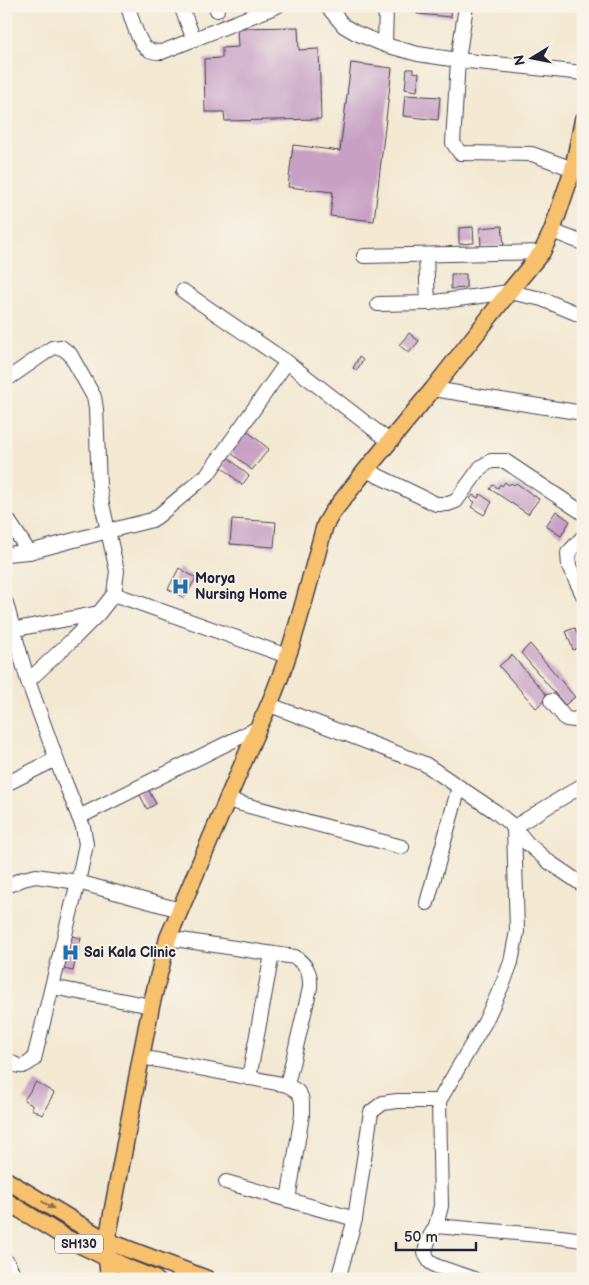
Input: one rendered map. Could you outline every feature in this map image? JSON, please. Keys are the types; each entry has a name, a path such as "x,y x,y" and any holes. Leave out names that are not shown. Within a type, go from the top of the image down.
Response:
{"main road":[{"path":"109,1279 108,1241 151,1006 168,938 258,728 270,705 287,656 325,525 332,513 389,441 542,252 552,231 573,169 583,120"},
{"path":"6,1180 108,1241 207,1279"},
{"name":"SH130","path":"6,1201 66,1238 130,1270 155,1279"}],"street":[{"path":"128,6 136,31 144,47 152,52 162,52 277,6"},
{"path":"182,6 194,40"},
{"path":"327,6 344,26 356,33 385,45 418,54 583,73"},
{"path":"385,45 386,6"},
{"path":"466,6 458,60 453,144 460,152 532,154 573,169"},
{"path":"552,231 583,243"},
{"path":"364,256 542,252"},
{"path":"426,256 428,303"},
{"path":"183,291 287,362 389,441"},
{"path":"378,304 428,303 509,292 542,300 583,316"},
{"path":"6,380 52,348 61,347 70,354 94,397 99,486 117,571 114,594 70,642 28,681"},
{"path":"6,554 29,552 152,520 158,516 208,474 287,362"},
{"path":"433,389 583,413"},
{"path":"366,470 436,504 448,504 456,502 481,467 492,461 505,462 583,513"},
{"path":"6,517 29,552"},
{"path":"583,537 568,553 569,566 583,595"},
{"path":"114,594 287,656"},
{"path":"6,603 9,630 56,759 84,827 86,844 34,1059 26,1066 17,1066 6,1059"},
{"path":"9,630 99,612"},
{"path":"552,701 566,719 575,720 583,716"},
{"path":"270,705 425,764 496,812 549,862 583,885"},
{"path":"79,817 258,728"},
{"path":"6,784 56,759"},
{"path":"514,827 583,786"},
{"path":"427,903 459,787"},
{"path":"227,800 402,847"},
{"path":"474,1279 436,1266 430,1262 425,1254 429,1238 436,1226 441,1206 440,1101 486,1022 511,962 517,931 514,827"},
{"path":"6,886 36,876 78,882 180,910"},
{"path":"168,938 295,958 311,970 310,988 287,1085"},
{"path":"249,1078 272,954"},
{"path":"52,987 151,1006"},
{"path":"141,1057 287,1085 297,1091 301,1097 302,1115 288,1200"},
{"path":"338,1279 355,1220 371,1112 383,1103 397,1101 440,1101"},
{"path":"226,1182 355,1220"},
{"path":"436,1226 561,1236 583,1240"},
{"path":"7,1262 16,1279"}],"building":[{"path":"418,6 452,6 451,17 417,14"},
{"path":"298,27 299,50 319,49 321,119 225,121 224,112 205,112 204,59 222,58 222,48 238,47 237,28"},
{"path":"351,63 392,68 374,221 330,216 333,192 288,187 293,145 340,151"},
{"path":"407,69 413,69 413,72 419,73 417,91 405,89"},
{"path":"405,95 440,97 438,120 403,116"},
{"path":"502,226 504,246 481,247 480,228"},
{"path":"473,227 474,243 459,244 459,228"},
{"path":"451,274 466,274 466,288 451,289"},
{"path":"409,333 419,341 409,353 399,345"},
{"path":"359,357 363,360 357,370 353,368"},
{"path":"247,431 269,449 252,470 230,452"},
{"path":"229,458 249,476 242,485 221,466"},
{"path":"505,482 509,485 516,483 539,499 528,514 490,489 493,485 498,488 500,484 502,486"},
{"path":"480,494 492,502 484,515 471,507 475,502 470,499 473,495 478,498"},
{"path":"556,511 570,521 561,536 546,526"},
{"path":"232,519 276,522 274,547 230,544"},
{"path":"179,568 196,578 184,598 168,589"},
{"path":"575,628 582,646 573,650 566,631"},
{"path":"530,644 575,697 565,705 521,653"},
{"path":"512,655 548,697 536,708 499,666"},
{"path":"148,789 156,804 147,809 139,793"},
{"path":"67,935 81,938 73,971 59,968"},
{"path":"36,1082 54,1093 42,1115 32,1109 32,1105 24,1100"}],"place":[{"name":"Morya Nursing Home","path":"181,586"},
{"name":"Sai Kala Clinic","path":"70,952"}]}
